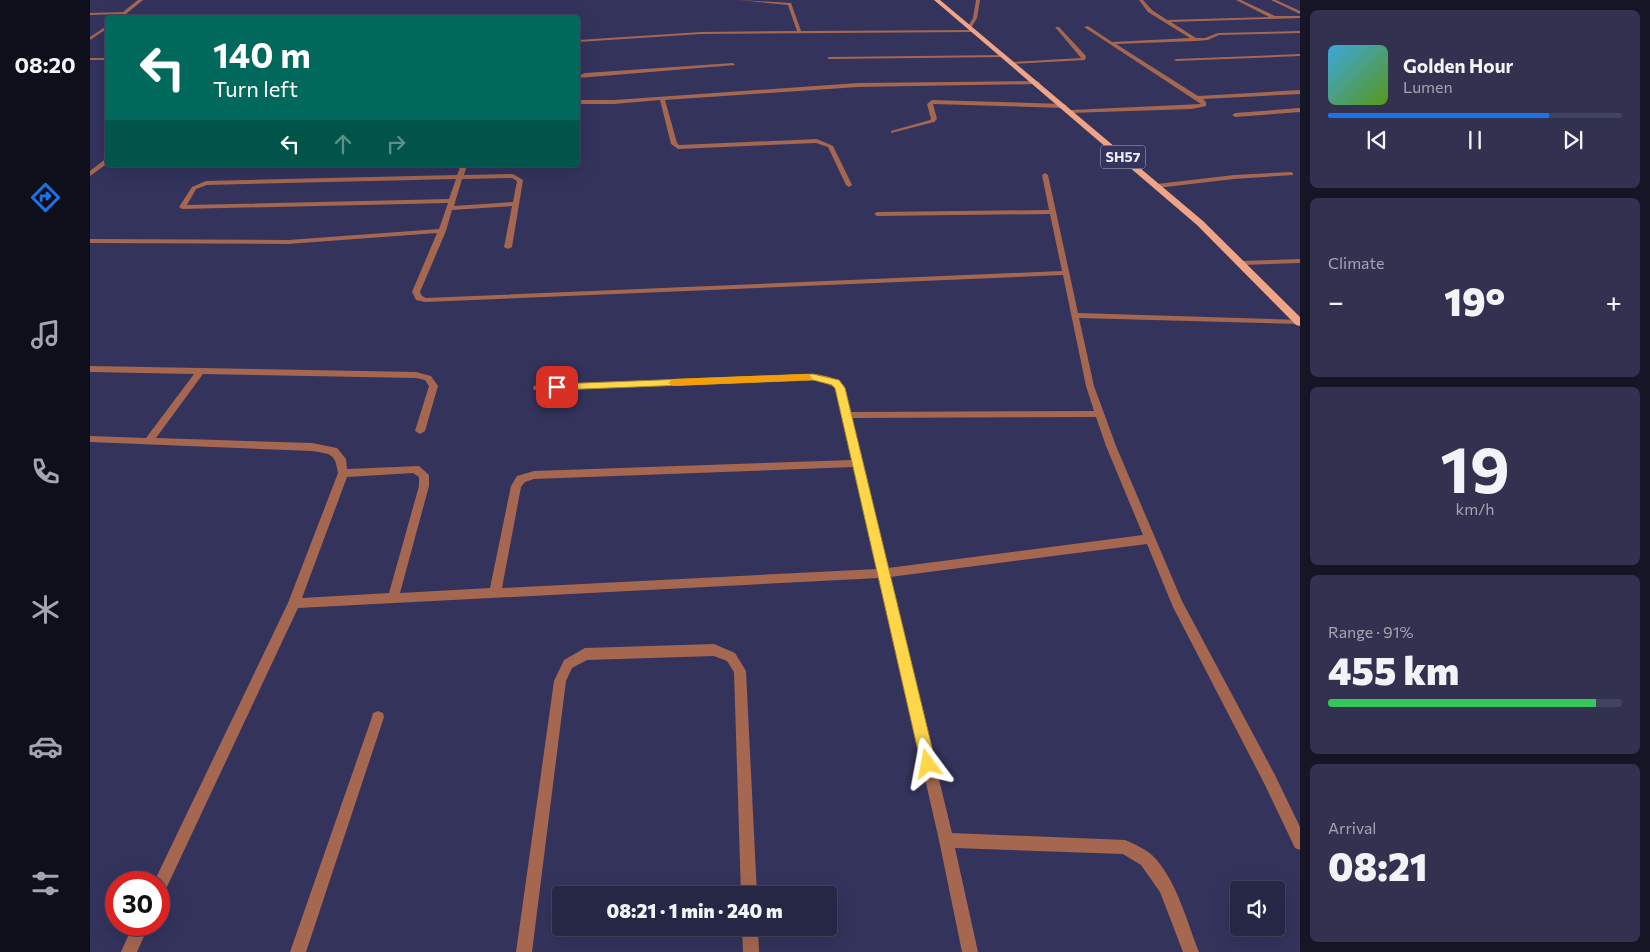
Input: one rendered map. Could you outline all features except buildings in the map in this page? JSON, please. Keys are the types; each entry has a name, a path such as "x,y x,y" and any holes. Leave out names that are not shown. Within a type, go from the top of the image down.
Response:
{"main road":[{"name":"SH57","path":"937,0 1014,63 1200,223 1300,323"}],"street":[{"path":"90,14 124,14 141,0"},
{"path":"740,0 790,4 799,31"},
{"path":"580,41 701,33 972,29 978,0"},
{"path":"1141,0 1150,11 1196,40"},
{"path":"1238,0 1274,18"},
{"path":"1273,0 1300,13"},
{"path":"1281,4 1290,4"},
{"path":"90,18 96,14"},
{"path":"1166,21 1300,17"},
{"path":"893,132 934,119 930,104 936,101 1067,109 1192,107 1204,105 1198,98 1086,27"},
{"path":"90,39 105,28"},
{"path":"1014,63 1083,60 1084,57 1057,28"},
{"path":"1112,43 1210,39 1218,34 1300,32"},
{"path":"1176,60 1300,55"},
{"path":"829,58 1005,56"},
{"path":"90,59 105,59"},
{"path":"580,76 733,64"},
{"path":"580,102 597,103 858,84 1037,83"},
{"path":"1198,98 1300,92"},
{"path":"662,98 674,144 678,147 816,141 830,146 850,185"},
{"path":"1235,115 1300,110"},
{"path":"90,174 105,162"},
{"path":"463,167 452,205 416,292 418,298 425,300 1066,273"},
{"path":"1157,186 1234,177 1291,174"},
{"path":"1045,175 1090,386 1111,446 1177,602 1270,780 1300,843"},
{"path":"508,247 514,204 520,180 518,177 461,176 206,183 194,188 182,207 514,204"},
{"path":"877,214 1053,212"},
{"path":"90,241 288,242 442,231"},
{"path":"1241,263 1300,261"},
{"path":"1075,314 1300,323"},
{"path":"90,369 416,375 428,378 434,386 420,431"},
{"path":"149,441 200,372"},
{"path":"537,388 813,377 836,382 840,388 858,462 946,840 970,952"},
{"path":"846,415 1100,414"},
{"path":"90,439 312,448 334,451 341,459 343,472 294,602 167,871"},
{"path":"495,592 516,486 521,479 534,475 858,462"},
{"path":"343,472 415,469 424,476 424,486 393,598"},
{"path":"294,602 884,573 1150,539"},
{"path":"524,952 560,681 568,664 586,654 714,650 731,657 740,671 748,886"},
{"path":"298,952 378,717"},
{"path":"946,840 1125,847 1146,860 1166,887 1191,952"},
{"path":"129,952 136,936"},
{"path":"750,936 751,952"}],"slow traffic":[{"path":"673,383 807,377"}],"route":[{"path":"557,387 813,377 826,378 836,382 840,388 928,764"}]}
